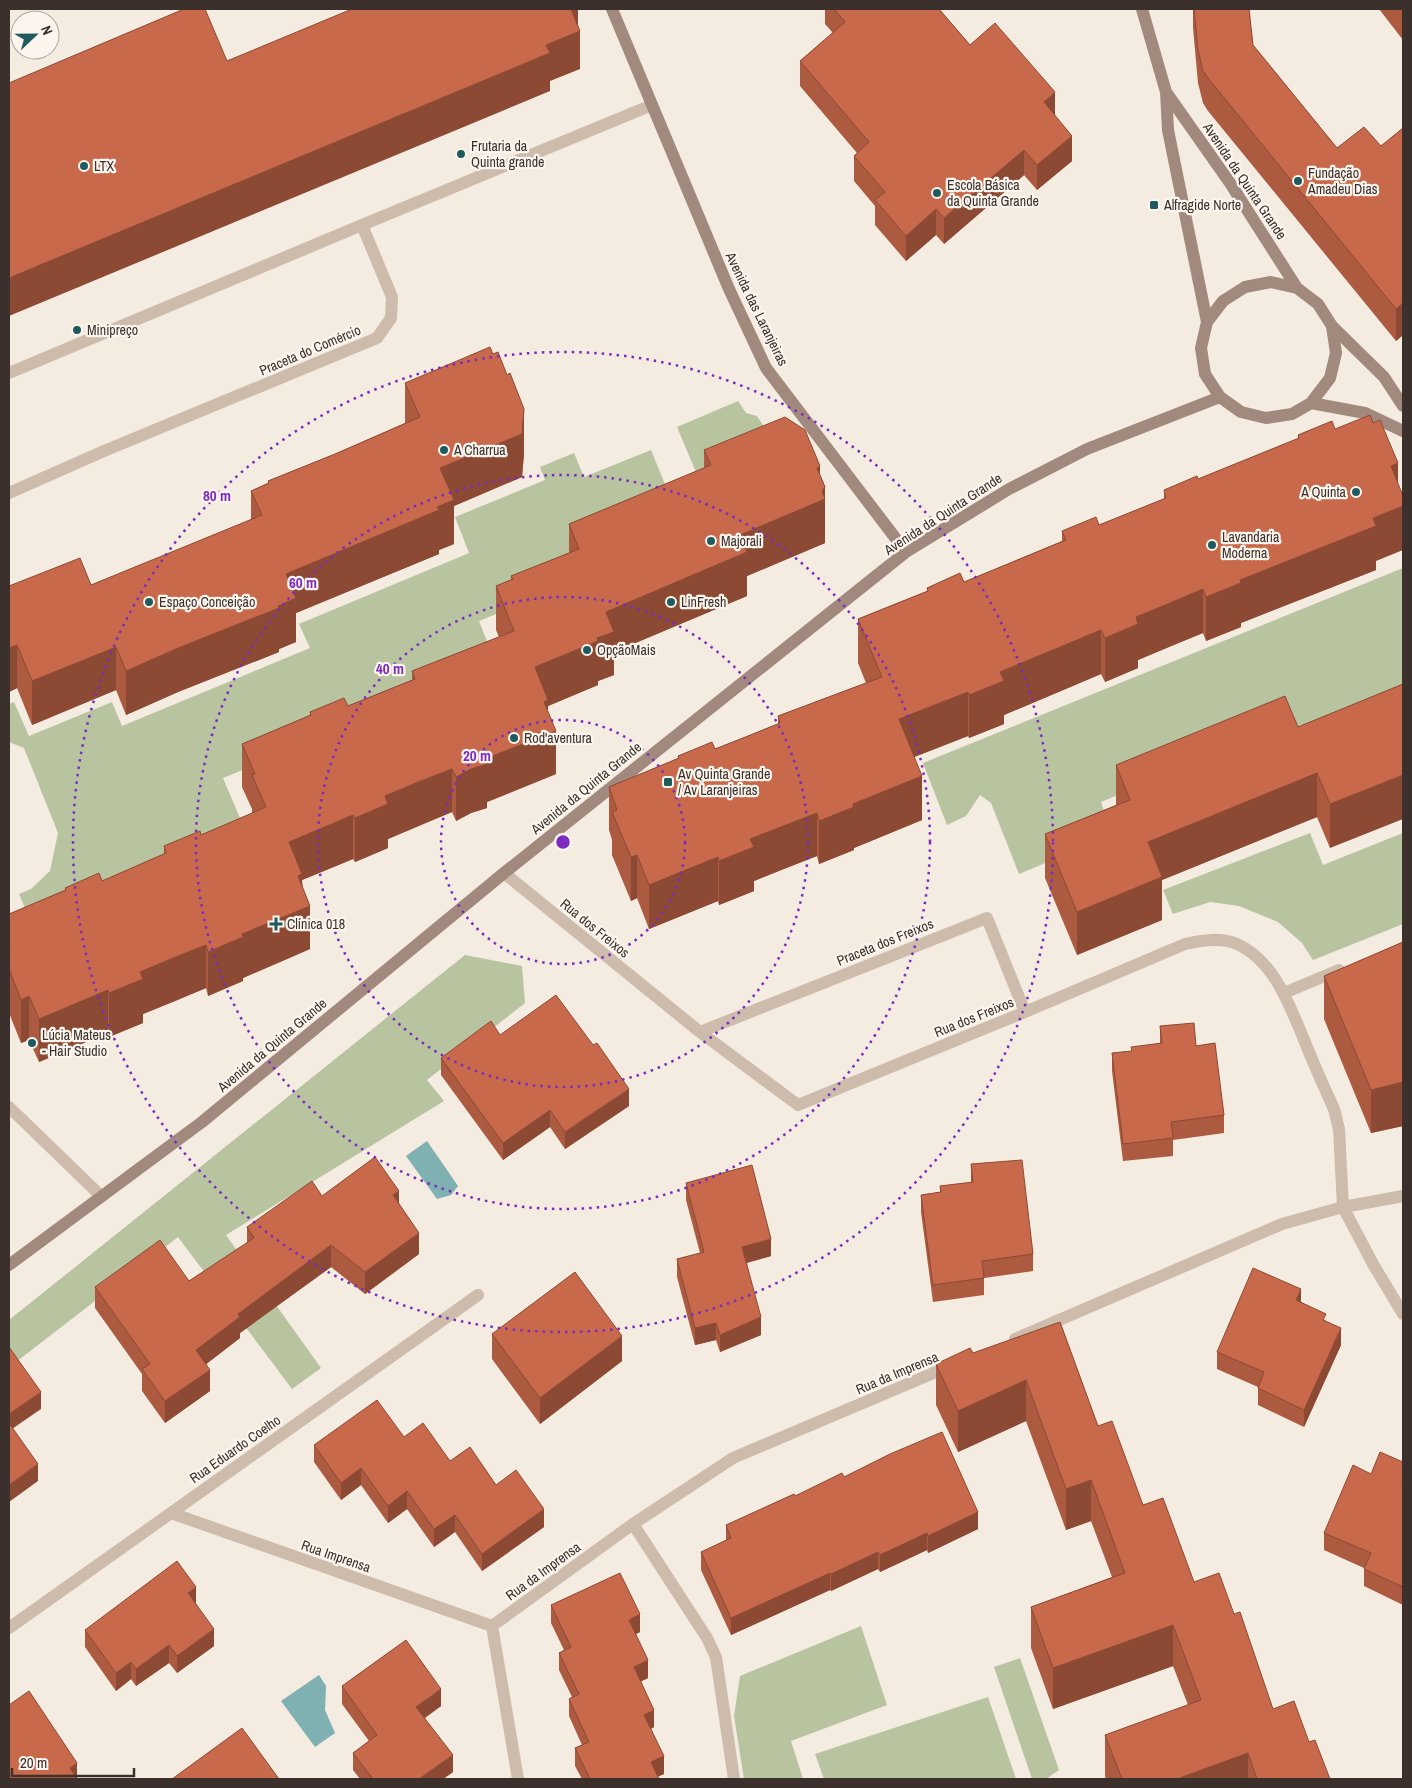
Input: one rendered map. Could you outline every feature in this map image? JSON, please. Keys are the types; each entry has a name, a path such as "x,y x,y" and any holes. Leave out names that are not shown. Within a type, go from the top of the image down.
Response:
{"street":[{"name":"Avenida das Laranjeiras","path":"612,9 729,289 766,368 906,552"},
{"name":"Avenida da Quinta Grande","path":"1142,9 1166,92 1168,130 1207,322"},
{"name":"Avenida da Quinta Grande","path":"1166,92 1230,184 1297,288 1318,304 1332,326 1336,353 1330,378 1311,403 1292,414 1266,418 1241,412 1220,396 1205,374 1201,348 1207,322 1223,300 1245,287 1271,282 1297,288"},
{"path":"9,373 652,105"},
{"name":"Praceta do Comércio","path":"9,493 104,451 377,338 391,318 392,296 362,226"},
{"path":"1332,326 1384,377 1403,406"},
{"name":"Avenida da Quinta Grande","path":"9,1265 202,1122 504,873 906,552 1009,488 1087,449 1220,396"},
{"path":"1311,403 1365,413 1403,432"},
{"name":"Rua dos Freixos","path":"504,873 700,1032 798,1105 1185,944 1200,940 1217,939 1237,944 1252,953 1266,966 1284,993 1334,1109 1339,1129 1343,1207"},
{"name":"Praceta dos Freixos","path":"700,1032 987,918 1025,1012"},
{"path":"1284,993 1355,964"},
{"path":"9,1107 101,1196"},
{"path":"1003,1344 1282,1224 1343,1207 1403,1196"},
{"path":"1343,1207 1373,1264 1403,1314"},
{"name":"Rua Eduardo Coelho","path":"9,1628 478,1295"},
{"name":"Rua da Imprensa","path":"492,1626 633,1524 733,1458 958,1363"},
{"name":"Rua Imprensa","path":"171,1513 492,1626"},
{"path":"633,1524 707,1638 716,1657 734,1779"},
{"path":"492,1626 518,1779"}],"green space":[{"path":"738,401 746,413 757,416 781,452 701,484 677,427"},
{"path":"651,450 676,511 562,587 479,621 497,666 223,778 251,844 32,925 19,894 31,889 50,871 58,833 24,748 9,742 9,704 14,702 29,736 112,702 122,726 310,648 299,624 469,553 455,517 545,480 540,467 574,453 584,477"},
{"path":"1403,568 1403,713 1303,754 1290,723 1101,802 1112,835 1019,874 991,803 980,795 966,816 947,825 923,763"},
{"path":"1310,833 1323,865 1403,833 1403,924 1313,960 1302,943 1278,922 1239,906 1210,902 1173,914 1163,890"},
{"path":"465,955 522,966 525,1003 427,1080 444,1101 226,1235 321,1368 292,1389 178,1237 16,1362 9,1354 9,1320"},
{"path":"861,1626 887,1705 791,1741 803,1779 744,1779 734,1716 740,1676"},
{"path":"1020,1658 1059,1770 1046,1779 1032,1779 994,1667"},
{"path":"988,1697 1016,1779 824,1779 815,1754"}],"water":[{"path":"427,1141 458,1186 451,1195 437,1199 406,1156"},
{"path":"319,1675 326,1686 325,1710 335,1733 315,1747 281,1701"}],"building":[{"path":"184,9 205,9 227,61 352,9 571,9 580,31 546,45 550,53 9,278 9,83"},
{"path":"834,9 939,9 970,45 995,23 1055,92 1044,102 1072,136 1037,165 1024,150 944,218 936,209 906,236 875,200 885,192 854,156 869,142 800,61 845,22"},
{"name":"Fundação Amadeu Dias","path":"1194,9 1249,9 1253,45 1337,148 1364,127 1381,146 1403,128 1403,303 1396,309 1203,71 1198,50"},
{"path":"490,347 493,354 498,352 507,375 510,373 524,409 522,434 440,468 454,500 437,507 439,510 286,574 296,598 278,606 279,608 126,671 116,647 32,681 17,645 9,648 9,586 80,558 91,585 262,515 251,491 269,483 268,481 420,417 405,383"},
{"path":"1370,415 1373,423 1380,420 1398,463 1391,466 1403,496 1403,506 1373,518 1376,526 1240,580 1241,583 1206,597 1203,589 1136,617 1138,624 1105,638 1101,630 1000,672 1004,681 969,695 968,692 899,719 922,776 853,804 854,807 819,821 817,813 750,839 754,847 719,861 718,857 649,885 637,855 631,857 612,812 617,810 609,787 712,742 715,749 748,736 780,723 778,716 882,677 858,619 928,591 927,588 960,573 964,582 1066,540 1062,531 1096,517 1099,525 1166,498 1164,490 1197,476 1198,479 1299,438 1298,435 1332,421 1335,429"},
{"path":"785,417 805,430 820,466 817,468 825,487 822,491 825,499 740,535 747,552 606,612 614,632 597,638 598,641 535,667 548,700 544,702 556,731 485,759 487,764 471,769 456,777 452,769 418,782 385,796 388,804 355,818 353,815 289,842 302,874 298,876 310,906 242,934 243,937 208,952 206,945 173,958 140,972 143,979 109,993 108,990 39,1019 29,996 21,1000 9,969 9,914 66,890 65,888 99,873 102,881 166,853 164,846 200,831 201,835 266,807 252,775 255,774 242,744 311,715 310,712 344,698 348,706 415,679 412,671 514,631 496,586 513,579 511,576 579,549 569,524 711,465 704,450"},
{"path":"1403,684 1403,775 1330,804 1317,773 1148,842 1162,877 1077,912 1045,834 1130,800 1116,765 1285,696 1298,727"},
{"path":"1403,942 1403,1082 1371,1090 1324,976"},
{"path":"556,995 593,1045 597,1043 629,1089 565,1132 550,1110 503,1143 441,1058 491,1021 500,1035"},
{"path":"1194,1023 1196,1046 1215,1043 1224,1115 1171,1122 1173,1138 1123,1144 1112,1053 1132,1051 1131,1047 1162,1043 1160,1026"},
{"path":"375,1157 399,1191 393,1195 419,1233 365,1272 331,1245 238,1314 240,1317 196,1350 210,1370 165,1401 142,1369 150,1364 95,1287 160,1240 189,1281 254,1238 247,1227 312,1181 322,1196"},
{"path":"1022,1160 1033,1254 982,1261 984,1278 933,1285 921,1195 941,1192 940,1186 973,1182 971,1164"},
{"path":"752,1165 771,1239 742,1247 761,1317 720,1335 716,1323 695,1328 677,1259 704,1252 686,1183"},
{"path":"1253,1268 1301,1289 1296,1300 1326,1314 1323,1320 1341,1328 1304,1410 1258,1388 1264,1372 1217,1352"},
{"path":"575,1272 622,1336 540,1398 492,1334"},
{"path":"1060,1322 1098,1426 1112,1421 1143,1505 1163,1498 1194,1582 1219,1573 1234,1614 1240,1612 1273,1709 1294,1701 1309,1742 1315,1740 1330,1779 1257,1779 1248,1753 1177,1779 1122,1779 1105,1735 1201,1700 1173,1625 1053,1668 1031,1607 1125,1573 1091,1480 1066,1489 1026,1380 958,1411 936,1364 970,1348 973,1353"},
{"path":"9,1347 41,1392 9,1414"},
{"path":"377,1400 404,1437 423,1423 450,1461 470,1447 496,1485 516,1470 544,1509 482,1554 455,1515 434,1529 407,1491 388,1506 361,1468 341,1483 314,1445"},
{"path":"9,1423 38,1464 9,1485"},
{"path":"942,1432 978,1512 928,1536 927,1533 880,1555 878,1552 731,1618 701,1552 731,1538 726,1525 794,1494 795,1496 842,1473 844,1477 890,1454"},
{"path":"1380,1452 1403,1462 1403,1587 1364,1569 1371,1553 1324,1533 1353,1465 1371,1474"},
{"path":"177,1561 196,1587 188,1593 214,1629 177,1656 169,1645 136,1669 131,1662 116,1673 85,1630"},
{"path":"620,1573 640,1614 629,1620 648,1660 634,1667 654,1710 644,1715 664,1756 651,1762 659,1779 590,1779 575,1748 589,1742 569,1699 579,1694 559,1653 571,1647 551,1605"},
{"path":"406,1640 441,1689 416,1707 453,1755 419,1779 373,1779 353,1753 377,1735 342,1686"},
{"path":"29,1691 77,1763 70,1768 77,1779 9,1779 9,1705"},
{"path":"242,1728 279,1779 172,1779"}],"place":[{"name":"Frutaria da Quinta grande","path":"461,154"},
{"name":"LTX","path":"84,166"},
{"name":"Fundação Amadeu Dias","path":"1298,181"},
{"name":"Escola Básica da Quinta Grande","path":"937,193"},
{"name":"Alfragide Norte","path":"1154,205"},
{"name":"Minipreço","path":"77,330"},
{"name":"A Charrua","path":"444,450"},
{"name":"A Quinta","path":"1356,492"},
{"name":"Majorali","path":"711,541"},
{"name":"Lavandaria Moderna","path":"1212,545"},
{"name":"Espaço Conceição","path":"149,602"},
{"name":"LinFresh","path":"671,602"},
{"name":"OpçãoMais","path":"587,650"},
{"name":"Rod'aventura","path":"514,738"},
{"name":"Av Quinta Grande / Av Laranjeiras","path":"668,782"},
{"name":"Clínica 018","path":"276,924"},
{"name":"Lúcia Mateus - Hair Studio","path":"32,1043"}]}
